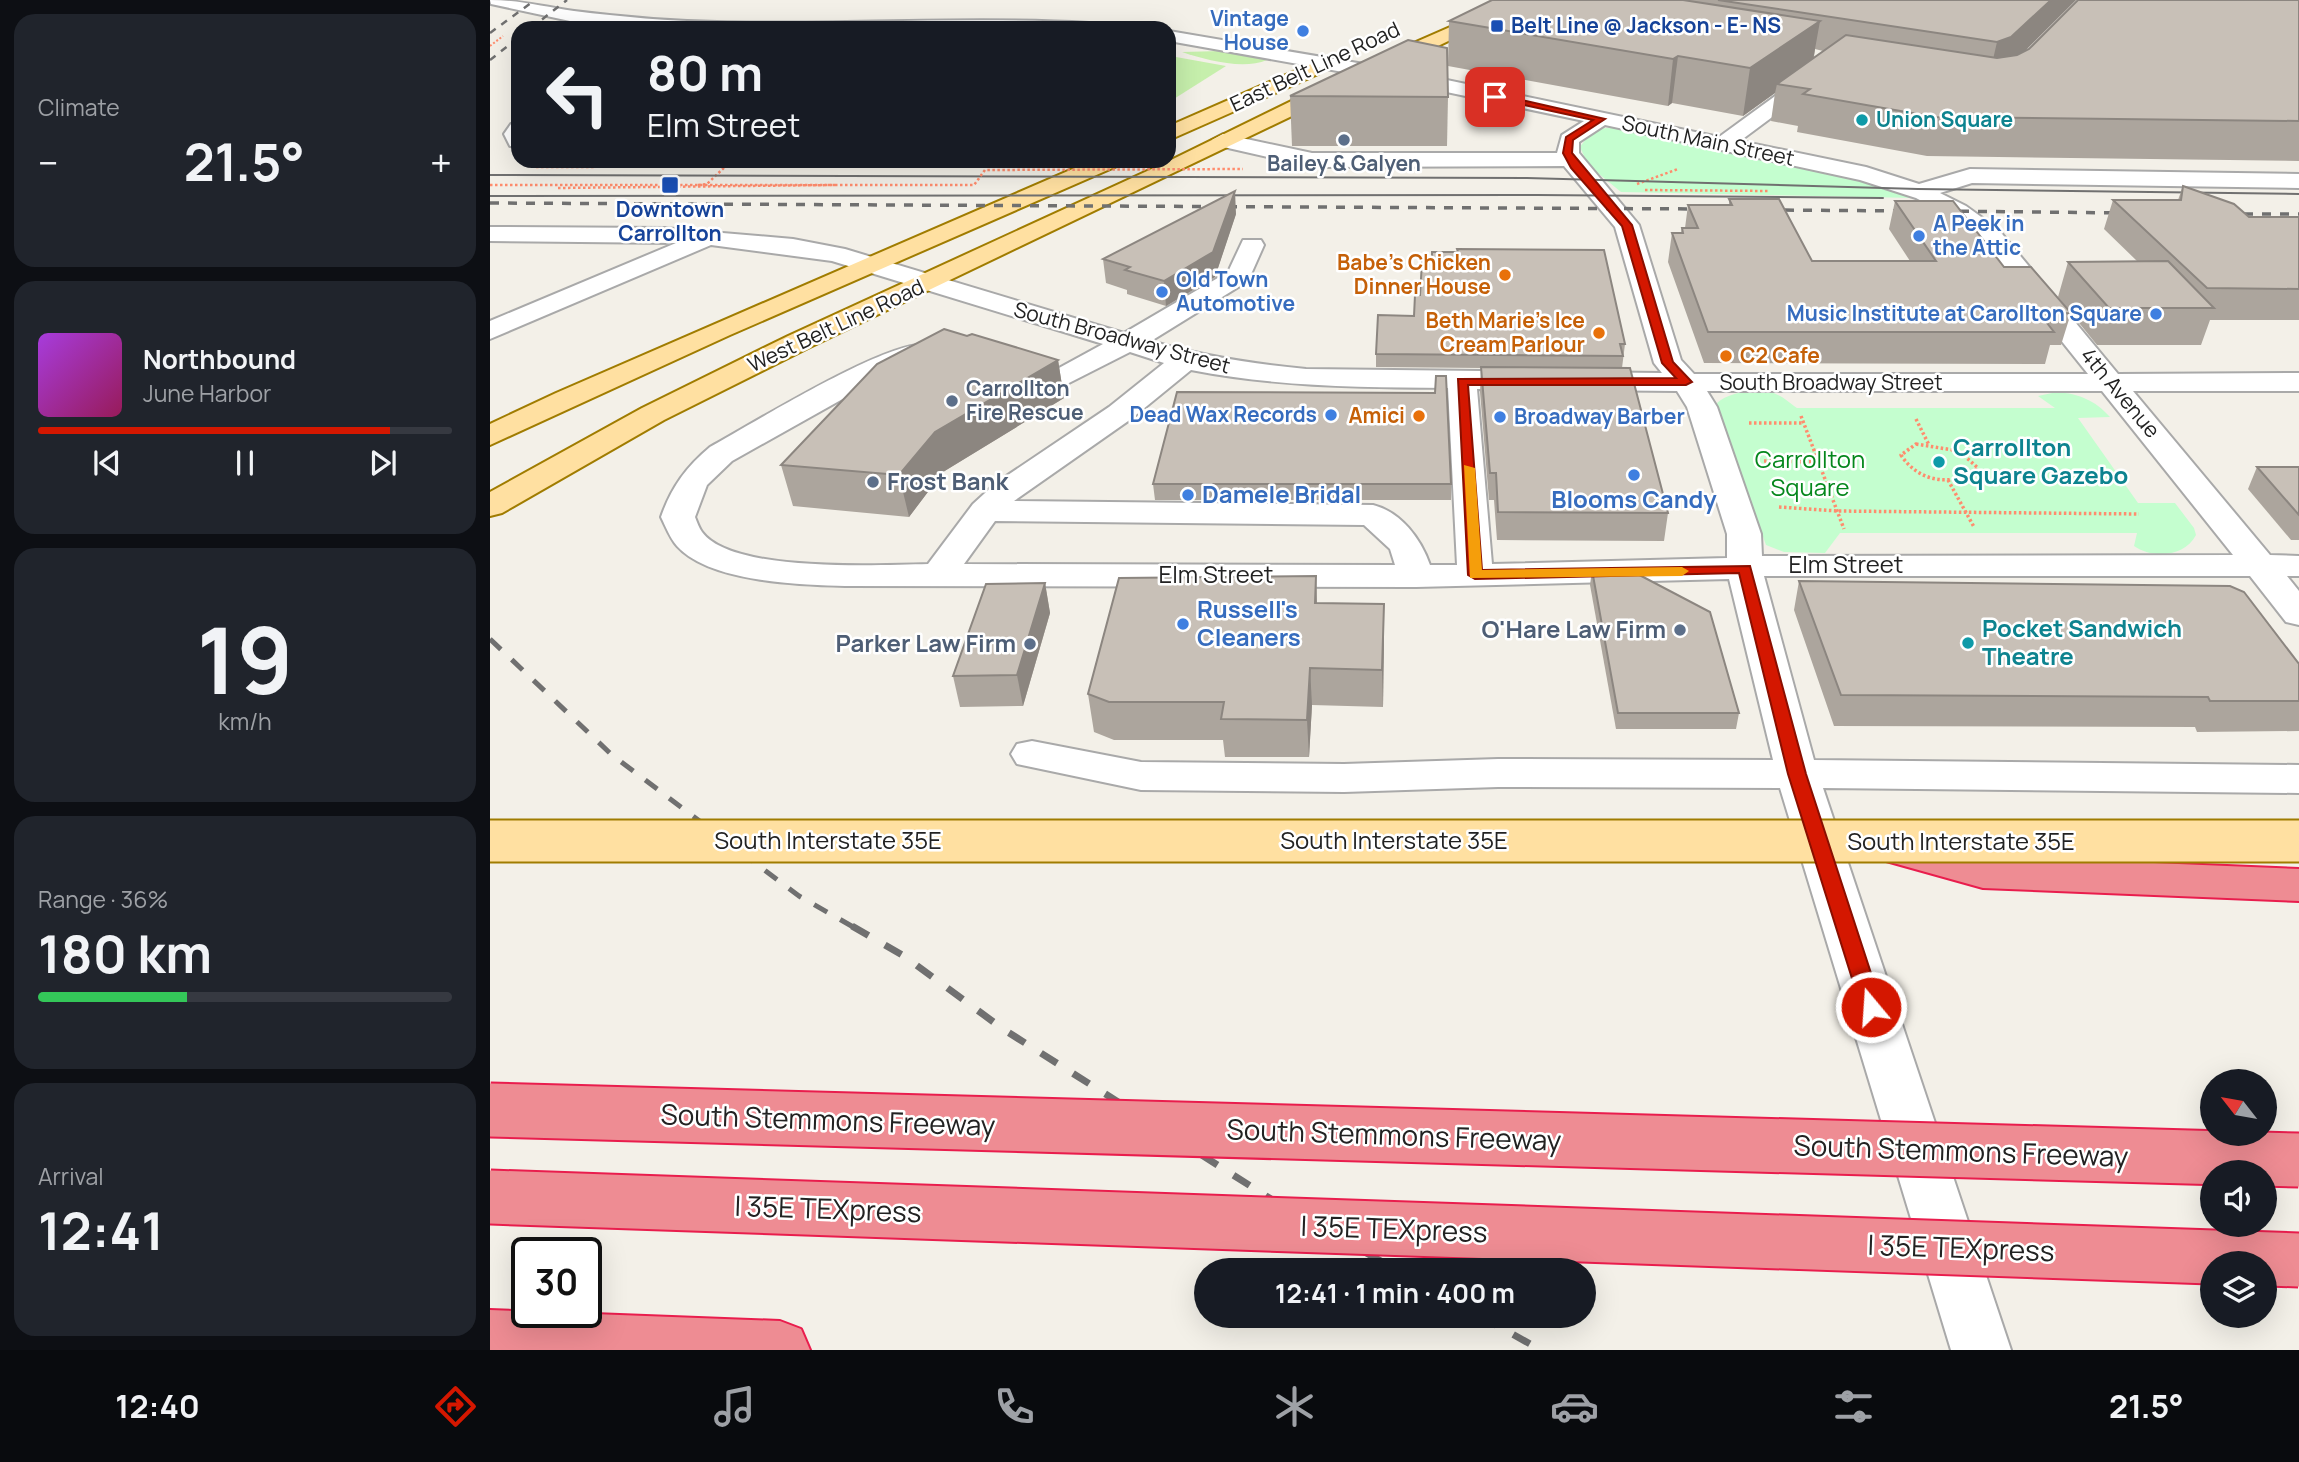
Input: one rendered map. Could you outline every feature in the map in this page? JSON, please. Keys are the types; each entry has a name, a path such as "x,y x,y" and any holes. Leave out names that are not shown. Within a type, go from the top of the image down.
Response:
{"highway":[{"path":"1869,842 1983,872 2299,885"},
{"name":"South Stemmons Freeway","path":"490,1110 2299,1160"},
{"name":"I 35E TEXpress","path":"490,1197 2299,1260"},
{"path":"490,1339 780,1350"}],"main road":[{"name":"East Belt Line Road","path":"1187,156 1526,0"},
{"name":"East Belt Line Road","path":"1176,131 1356,49"},
{"name":"West Belt Line Road","path":"1176,161 1187,156"},
{"name":"West Belt Line Road","path":"490,436 580,393 1093,168"},
{"name":"West Belt Line Road","path":"490,506 653,414 1163,168"},
{"name":"South Interstate 35E","path":"490,841 2299,841"}],"street":[{"path":"497,0 613,21"},
{"path":"1033,21 1041,10 1050,7"},
{"path":"1508,8 1541,13"},
{"path":"822,21 830,9"},
{"path":"1203,40 1232,28"},
{"name":"South Main Street","path":"1176,37 1327,62 1724,143 1866,174 1921,192"},
{"path":"1724,143 1820,60"},
{"path":"1601,119 1569,139 1567,153 1627,225 1668,363 1686,382 1702,407 1744,534 1745,569 1797,774 1981,1350"},
{"path":"1223,140 1312,160 1571,159"},
{"path":"1921,192 1970,176 2299,181"},
{"name":"4th Avenue","path":"1921,192 1958,211 1989,234 2299,614"},
{"name":"South Broadway Street","path":"490,234 710,237 798,246 874,266 1185,360 1247,372 1306,378 1462,382 2299,382"},
{"path":"490,331 710,237"},
{"path":"984,358 1039,374 1063,377 1239,276 1252,245"},
{"name":"Elm Street","path":"946,347 913,352 886,363 721,454 700,471 686,489 678,517 690,540 713,555 750,566 835,576 1416,576 1745,569 1793,564 2299,566"},
{"path":"938,574 985,511 1007,490 1120,413 1185,360"},
{"path":"1462,382 1475,575"},
{"path":"985,511 1373,515 1406,545 1416,576"},
{"path":"1032,754 1141,776 1344,778 1497,774 1797,774 2299,779"}],"path":[{"path":"703,188 724,168"},
{"path":"560,187 974,186 985,170 1243,169"},
{"path":"698,185 707,184"},
{"path":"490,185 703,188 835,186"},
{"path":"1637,190 1773,191"},
{"path":"1800,412 1844,529"},
{"path":"1913,412 1929,445"},
{"path":"1737,423 1804,423"},
{"path":"1916,444 1929,445 1944,444 1969,454 1978,468 1964,479 1935,479 1910,469 1901,455 1916,444"},
{"path":"1759,461 1819,462"},
{"path":"1948,479 1975,528"},
{"path":"1774,506 1837,511 2139,514"}],"green space":[{"path":"1221,51 1267,60 1236,64 1182,52"},
{"path":"1176,57 1226,66 1176,98"},
{"path":"1622,127 1839,173 1916,198 1621,192 1588,165 1580,147 1593,129"},
{"name":"Carrollton Square","path":"1756,391 1778,395 1797,408 2055,408 2038,396 2057,392 2086,399 2110,417 2078,418 2138,503 2175,503 2194,528 2196,535 2184,548 2168,554 2150,553 2134,546 2137,533 1840,533 1825,553 1784,552 1766,545 1717,409 1717,403 1723,399 1738,393"}],"building":[{"path":"1492,0 1683,0 1820,21 1750,68 1678,56 1673,59 1449,21"},
{"path":"1718,0 2051,0 2011,37 1997,42"},
{"path":"2078,0 2299,0 2299,121 1935,117 1803,94 1810,89 1777,84 1846,35 1997,58 2017,55 2029,49"},
{"path":"1408,40 1447,48 1448,97 1290,96"},
{"path":"2183,186 2234,204 2249,217 2299,217 2299,289 2207,288 2113,200 2181,200"},
{"path":"1235,191 1213,252 1164,281 1125,270 1130,267 1103,259"},
{"path":"1729,199 1779,199 1812,261 1936,261 1895,201 1953,201 2004,267 2031,267 2071,313 2040,314 2054,332 1708,332 1672,233 1683,233 1682,228 1698,228 1688,205 1732,205"},
{"path":"1457,249 1604,250 1625,344 1620,344 1623,356 1376,354 1378,315 1414,316 1415,295 1420,295 1422,262 1432,262 1432,252 1458,252"},
{"path":"2168,261 2214,308 2109,308 2068,262"},
{"path":"944,329 967,336 972,334 1058,360 935,432 899,475 781,465 877,364"},
{"path":"1481,367 1630,368 1668,513 1498,512 1496,473 1490,473"},
{"path":"1436,376 1446,376 1451,484 1153,484 1177,392 1435,393"},
{"path":"2257,467 2299,467 2299,515"},
{"path":"1628,569 1710,612 1739,713 1618,713 1592,570"},
{"path":"1316,576 1315,603 1384,604 1382,670 1310,668 1307,720 1221,719 1224,702 1109,702 1088,694 1119,578"},
{"path":"1799,581 2230,586 2244,592 2299,664 2299,701 2210,701 2208,697 1841,695"},
{"path":"1045,583 1017,675 953,676 986,584"}],"tram line":[{"path":"490,175 1527,178 1918,189 2299,194"},
{"path":"490,196 1538,195 1883,198"}],"railway":[{"path":"490,33 535,0"},
{"path":"540,21 567,0"},
{"path":"490,60 511,44"},
{"path":"490,203 1708,209"},
{"path":"1767,210 1914,211"},
{"path":"1942,211 2128,213"},
{"path":"2226,214 2299,214"},
{"path":"490,639 612,755 799,896 855,928"},
{"path":"852,926 904,956 1003,1029 1282,1206 1375,1258"},
{"path":"1502,1328 1541,1350"}],"slow traffic":[{"path":"1469,468 1475,575 1682,571"}],"place":[{"name":"Belt Line @ Jackson - E- NS","path":"1497,26"},
{"name":"Vintage House","path":"1303,31"},
{"name":"Union Square","path":"1862,120"},
{"name":"Bailey & Galyen","path":"1344,140"},
{"name":"Downtown Carrollton","path":"670,185"},
{"name":"A Peek in the Attic","path":"1919,236"},
{"name":"Babe's Chicken Dinner House","path":"1505,275"},
{"name":"Old Town Automotive","path":"1162,292"},
{"name":"Music Institute at Carollton Square","path":"2156,314"},
{"name":"Beth Marie's Ice Cream Parlour","path":"1599,333"},
{"name":"C2 Cafe","path":"1726,356"},
{"name":"Carrollton Fire Rescue","path":"952,401"},
{"name":"Dead Wax Records","path":"1331,415"},
{"name":"Amici","path":"1419,416"},
{"name":"Broadway Barber","path":"1500,417"},
{"name":"Carrollton Square Gazebo","path":"1939,462"},
{"name":"Blooms Candy","path":"1634,475"},
{"name":"Frost Bank","path":"873,482"},
{"name":"Damele Bridal","path":"1188,495"},
{"name":"Russell's Cleaners","path":"1183,624"},
{"name":"O'Hare Law Firm","path":"1680,630"},
{"name":"Pocket Sandwich Theatre","path":"1968,643"},
{"name":"Parker Law Firm","path":"1030,644"}],"route":[{"path":"1495,97 1601,119 1569,139 1567,153 1575,166 1627,225 1668,363 1686,382 1462,382 1475,575 1745,569 1797,774 1871,1007"}]}
